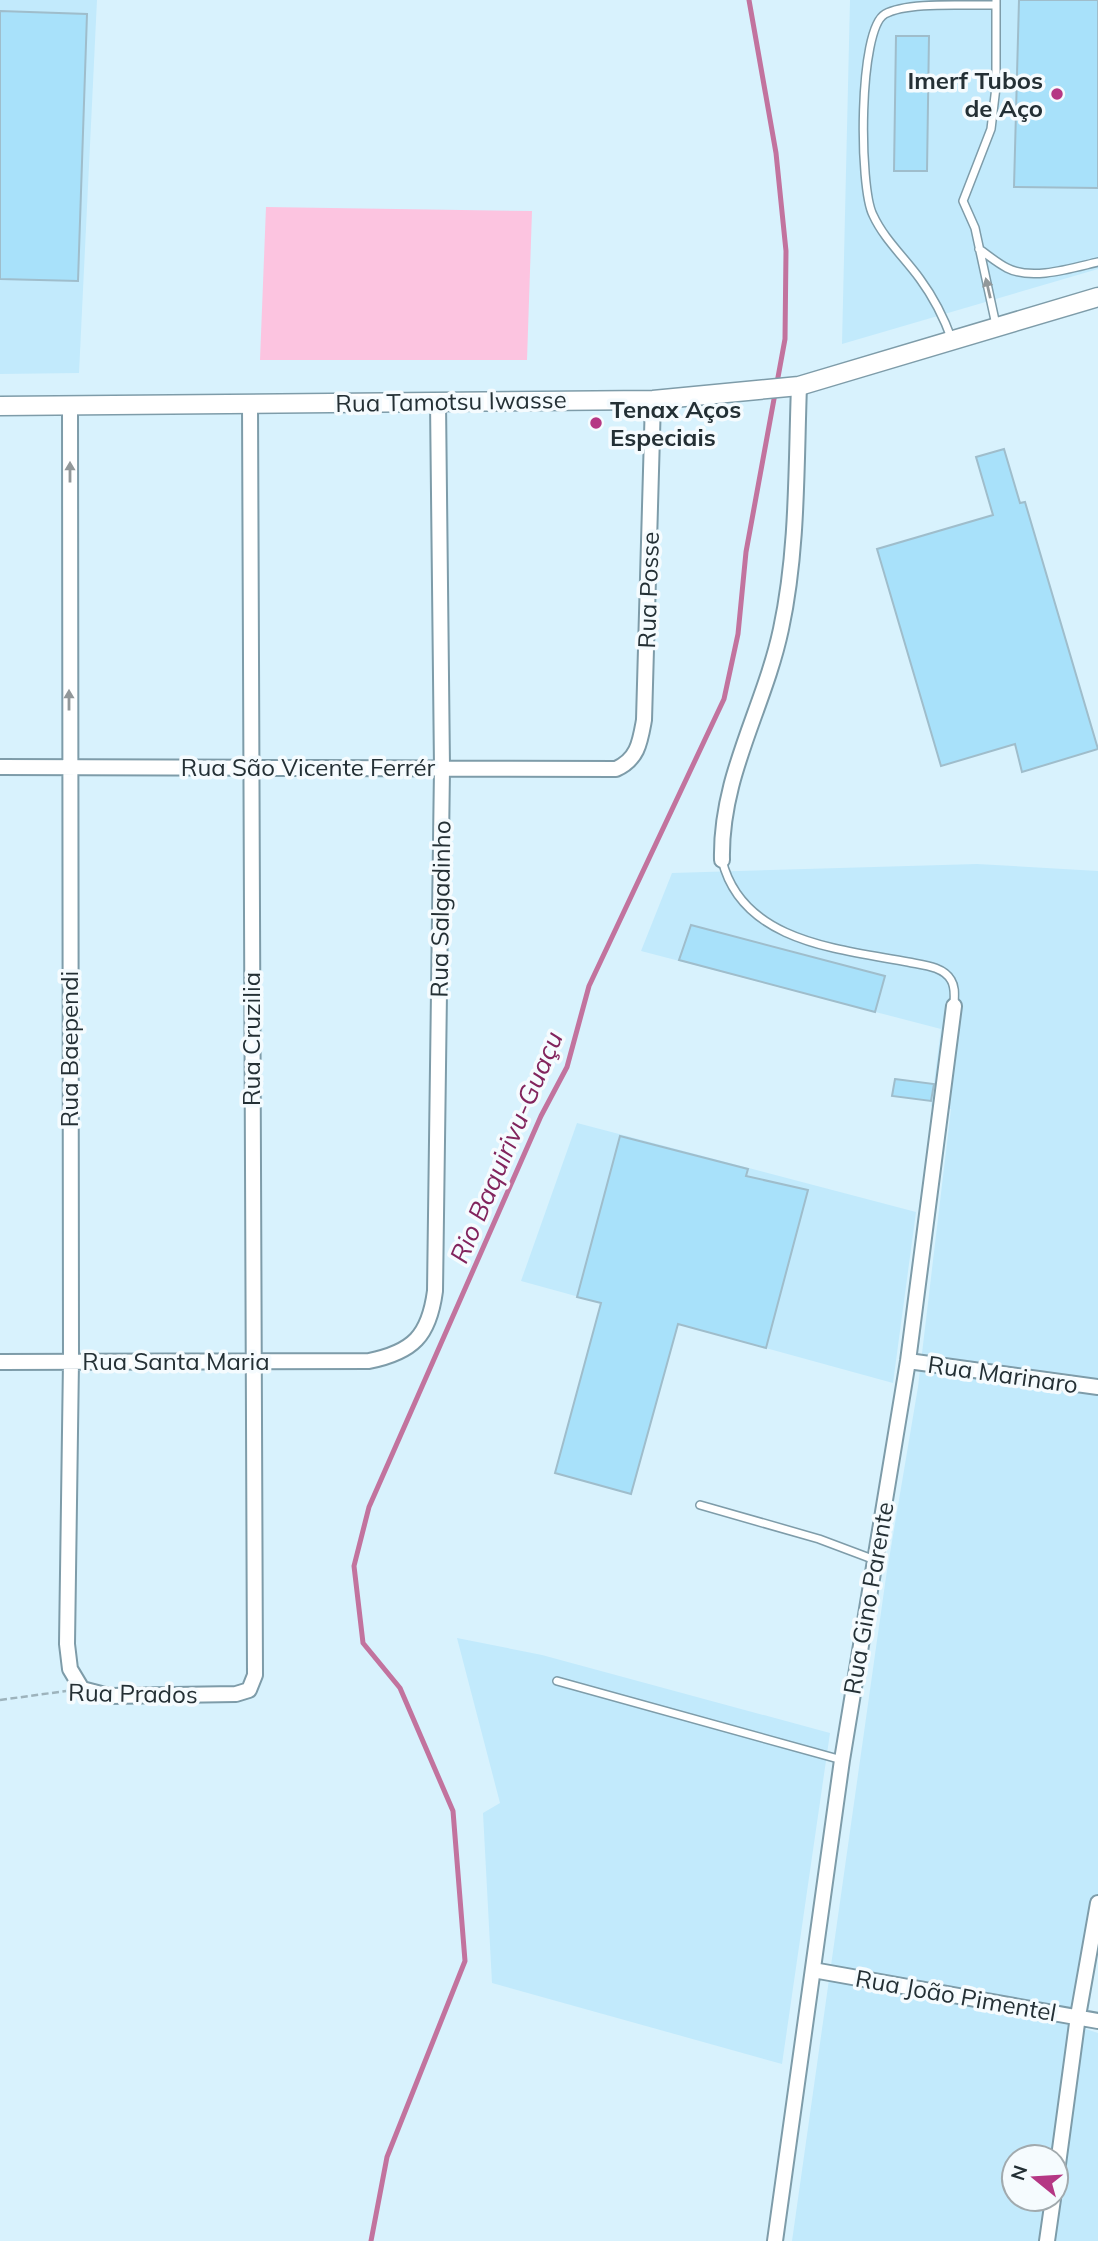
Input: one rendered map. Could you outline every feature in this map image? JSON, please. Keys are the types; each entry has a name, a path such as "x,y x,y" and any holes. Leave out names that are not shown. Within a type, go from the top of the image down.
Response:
{"street":[{"name":"Rua Tamotsu Iwasse","path":"0,406 653,400 760,391 797,386 1098,297"},
{"path":"722,860 723,809 781,632 788,591 797,386"},
{"name":"Rua Posse","path":"616,769 628,764 635,755 644,720 653,400"},
{"name":"Rua Salgadinho","path":"352,1360 369,1362 404,1351 426,1327 432,1311 442,768 438,402"},
{"name":"Rua Cruzilia","path":"250,404 255,1675"},
{"name":"Rua Baependi","path":"70,405 71,1361 67,1644 71,1669 82,1689"},
{"name":"Rua São Vicente Ferrér","path":"0,767 616,769"},
{"name":"Rua Gino Parente","path":"775,2241 842,1760 908,1361 954,1006"},
{"name":"Rua Santa Maria","path":"0,1362 352,1360"},
{"name":"Rua Marinaro","path":"908,1361 1098,1387"},
{"name":"Rua Prados","path":"82,1689 109,1696 236,1694 249,1690 255,1675"},
{"path":"1061,2143 1078,2017 1098,1903"},
{"name":"Rua João Pimentel","path":"814,1970 1098,2021"},
{"path":"1047,2241 1051,2213"}],"lane":[{"path":"952,340 934,299 882,233 871,211 865,188 864,125 869,43 874,26 884,14 905,9 996,3 996,87 990,129 963,201 975,228 997,327"},
{"path":"979,249 1006,268 1023,272 1065,269 1098,262"},
{"name":"Rua Gino Parente","path":"722,860 727,881 744,906 780,930 819,945 931,967 950,978 955,988 954,1006"},
{"path":"700,1505 819,1539 875,1560"},
{"path":"557,1681 842,1760"}],"path":[{"name":"Rua Prados","path":"0,1700 82,1689"}],"shaded area":[{"path":"0,0 97,0 79,373 0,374"},
{"path":"850,0 1098,0 1098,269 842,344"},
{"path":"266,207 532,211 527,360 260,360"},
{"path":"977,864 1098,871 1098,1947 1086,2029 1098,2033 1098,2241 792,2241 886,1577 918,1387 951,1109 931,1106 941,1029 641,951 672,873"},
{"path":"577,1123 916,1212 893,1383 521,1281"},
{"path":"457,1638 542,1655 830,1733 782,2064 492,1983 483,1813 500,1803"}],"building":[{"name":"Imerf Tubos de Aço","path":"1019,0 1098,0 1098,188 1014,187"},
{"path":"0,11 87,14 78,281 0,279"},
{"path":"896,36 929,36 927,171 894,171"},
{"path":"1004,449 1020,503 1025,502 1098,749 1022,772 1015,744 941,766 877,549 993,515 976,457"},
{"path":"691,925 885,976 875,1012 679,960"},
{"path":"895,1079 934,1084 931,1101 892,1096"},
{"path":"620,1136 748,1169 746,1176 808,1190 766,1348 678,1324 631,1494 555,1473 601,1303 577,1297"}],"waterway":[{"name":"Rio Baquirivu-Guaçu","path":"371,2241 387,2157 465,1961 453,1811 400,1688 363,1643 354,1566 369,1507 541,1116 567,1067 589,986 724,699 738,634 746,552 785,339 786,251 776,153 749,0"}],"place":[{"name":"Imerf Tubos de Aço","path":"1057,94"},
{"name":"Tenax Aços Especiais","path":"596,423"}]}
